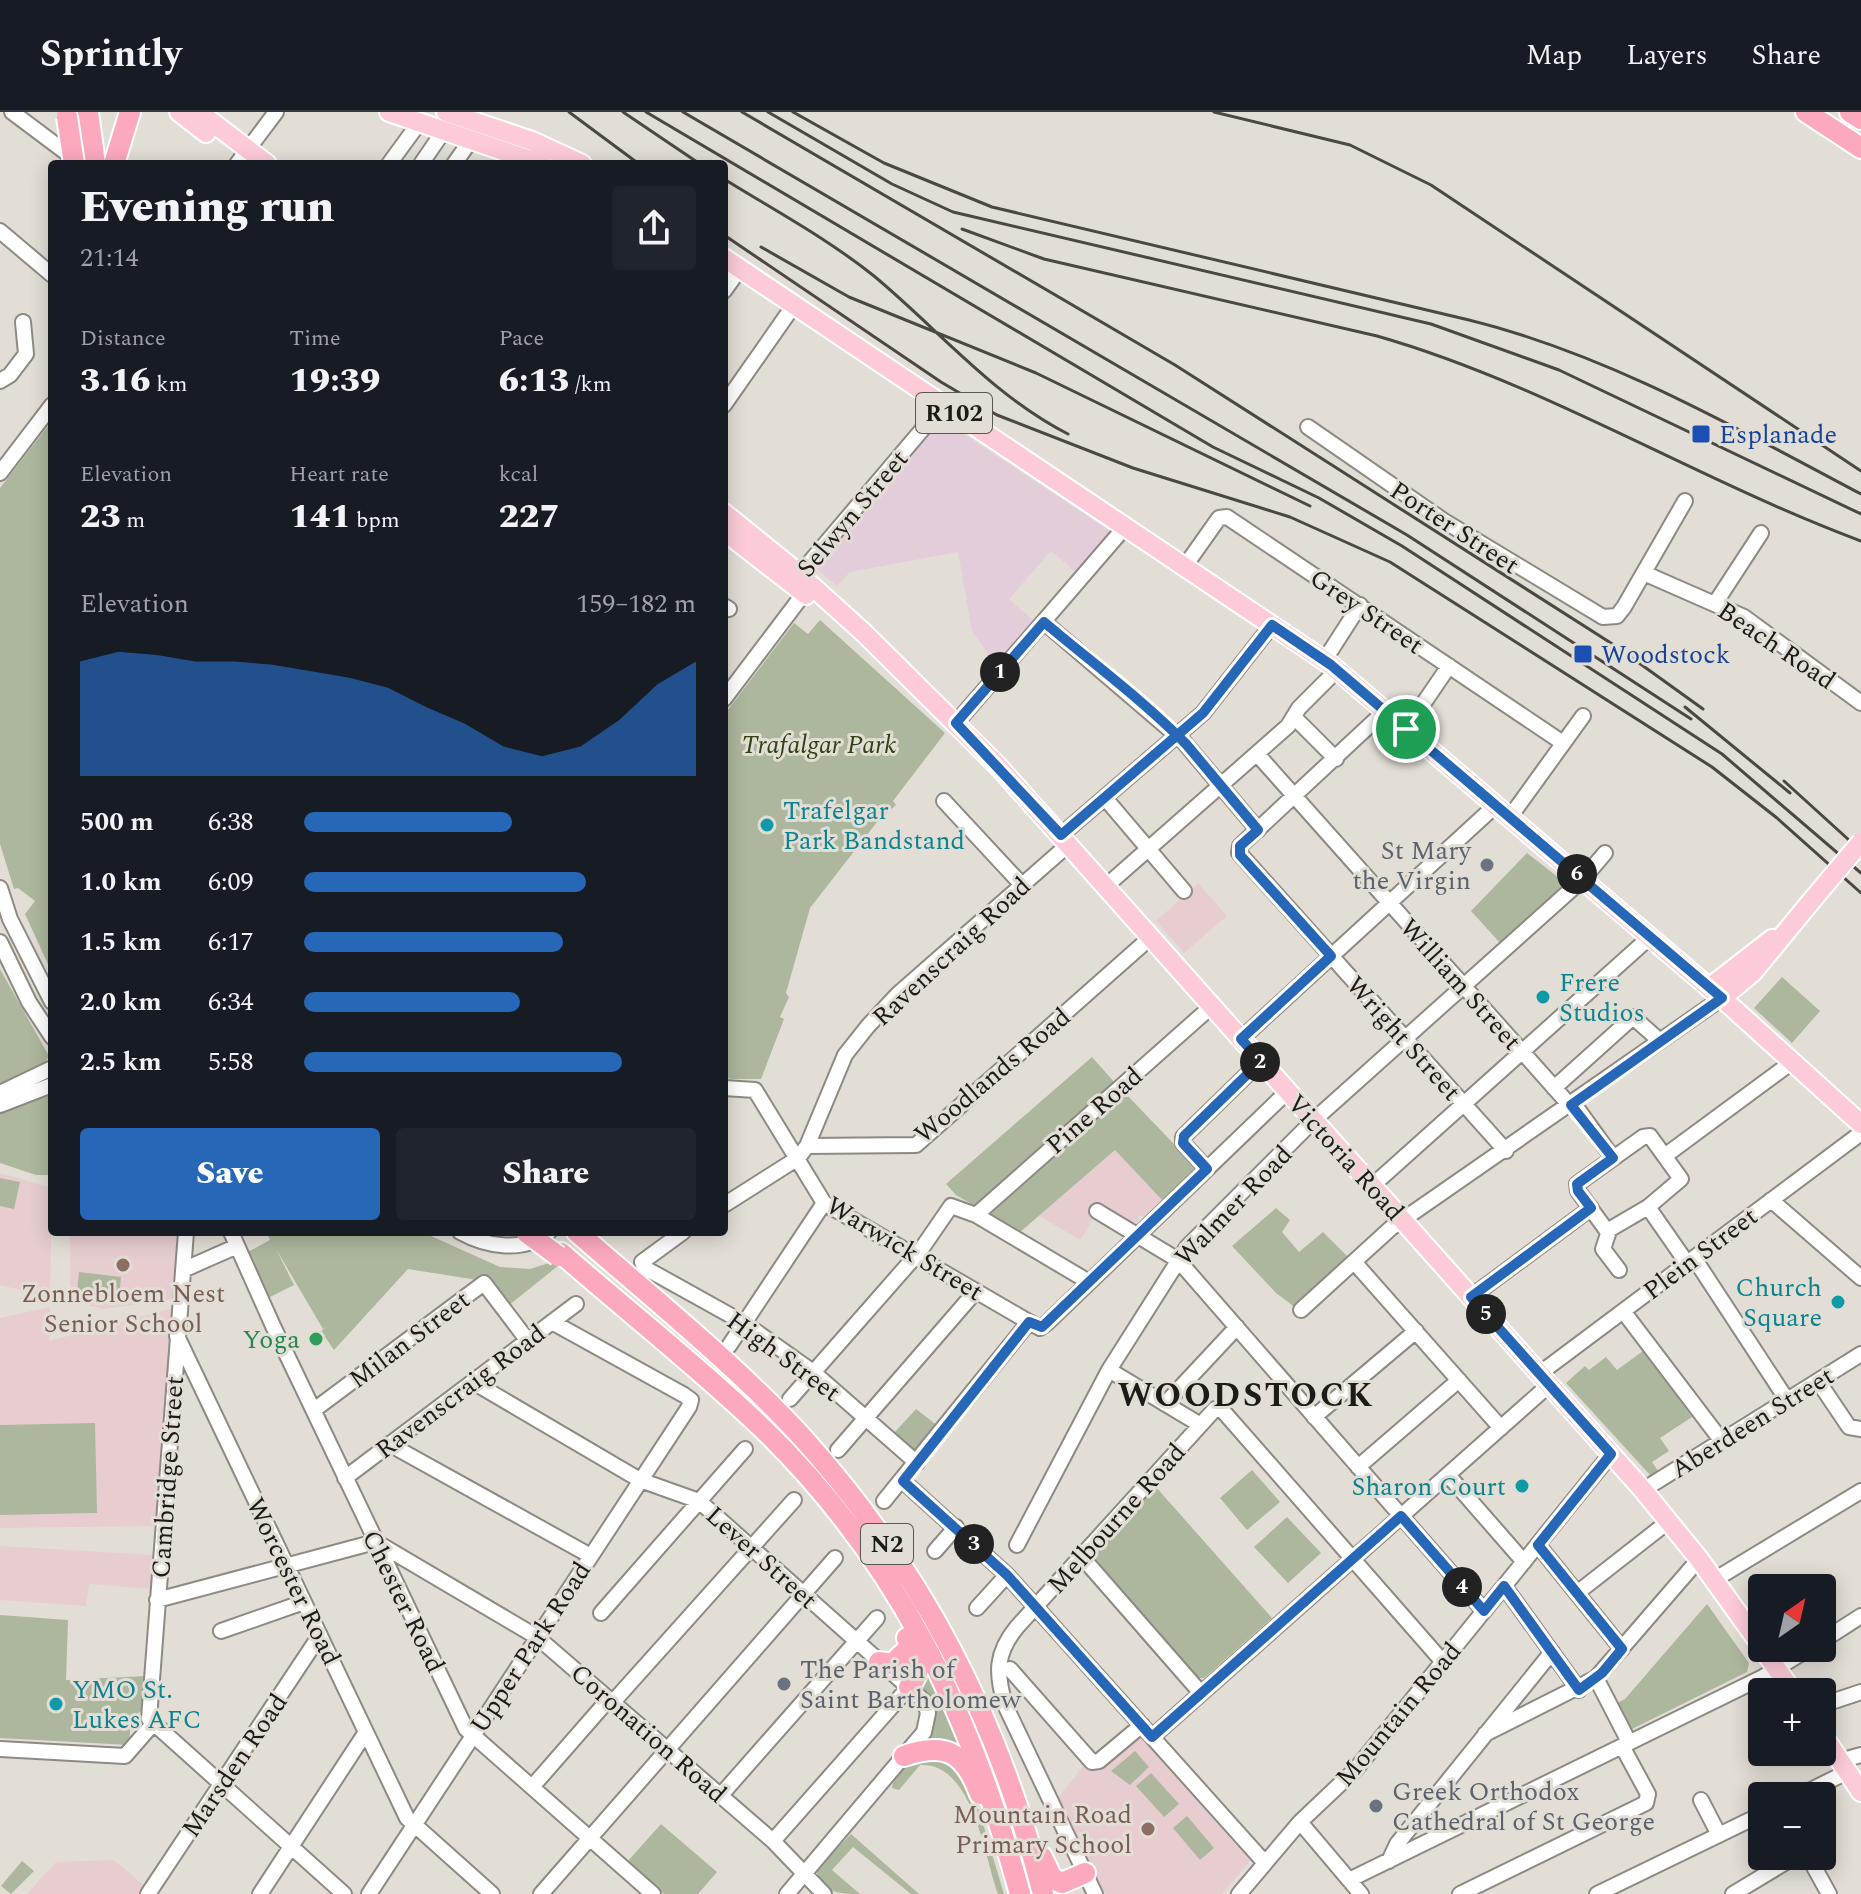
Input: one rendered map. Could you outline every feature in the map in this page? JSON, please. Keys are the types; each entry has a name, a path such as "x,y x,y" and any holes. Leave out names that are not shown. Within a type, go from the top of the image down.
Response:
{"highway":[{"path":"67,112 73,160"},
{"path":"88,112 94,160"},
{"path":"115,160 130,112"},
{"path":"1806,112 1861,148"},
{"path":"1850,112 1861,118"},
{"path":"532,1236 559,1254"},
{"name":"N2","path":"542,1236 758,1424 835,1508 884,1573 956,1704 990,1788 1020,1894"},
{"name":"N2","path":"584,1236 773,1408 854,1498 927,1605 982,1710 1012,1783 1043,1894"},
{"path":"835,1508 845,1534 917,1656 919,1673 909,1687"},
{"path":"879,1662 892,1664 902,1657 909,1648 908,1640"},
{"path":"982,1710 1021,1785 1052,1878 1062,1883 1090,1884"},
{"path":"904,1756 930,1748 943,1749 957,1757 973,1776 995,1837 1010,1858"},
{"path":"1066,1894 1090,1884"}],"main road":[{"path":"179,112 243,159"},
{"path":"199,112 243,159"},
{"path":"389,112 471,140 497,157"},
{"path":"446,112 532,141 573,160"},
{"name":"R102","path":"728,261 1331,665 1715,993 1861,1124"},
{"path":"728,517 801,584"},
{"path":"728,534 801,584"},
{"name":"Victoria Road","path":"801,584 859,640 878,650 956,723 1065,840 1643,1490 1699,1559 1748,1628"},
{"path":"1715,993 1796,920 1861,842"},
{"name":"Victoria Road","path":"1772,1662 1783,1678"},
{"path":"1836,1754 1861,1792"}],"street":[{"path":"12,112 76,160"},
{"path":"243,159 276,112"},
{"path":"392,160 419,123"},
{"path":"424,160 443,132"},
{"path":"457,160 471,140"},
{"path":"3,239 48,270"},
{"path":"728,286 740,269"},
{"path":"728,399 794,305"},
{"path":"0,381 10,375 26,354 23,322"},
{"name":"Selwyn Street","path":"728,692 801,584 943,405"},
{"path":"0,473 48,410"},
{"name":"Porter Street","path":"1308,427 1490,551 1594,613 1608,618 1617,616 1646,574"},
{"path":"1646,574 1685,501"},
{"name":"Grey Street","path":"1185,566 1222,515 1563,743"},
{"path":"956,723 1125,527"},
{"path":"1716,602 1761,533"},
{"name":"Beach Road","path":"1646,574 1716,602 1756,625 1861,703"},
{"path":"1105,887 1257,754 1294,717 1331,665 1360,605"},
{"path":"1044,622 1178,737 1258,830 1385,711"},
{"name":"Ravenscraig Road","path":"802,1152 845,1055 868,1026 898,994 1022,885 1105,798 1178,737 1215,700 1272,625"},
{"path":"1406,729 1449,666"},
{"path":"1241,1039 1389,903 1503,811 1583,716"},
{"path":"1294,717 1336,759"},
{"name":"William Street","path":"1257,754 1293,798 1571,1105 1613,1158"},
{"path":"1105,798 1184,891"},
{"path":"944,801 1022,885"},
{"name":"Wright Street","path":"1258,830 1239,852 1506,1151"},
{"name":"Walmer Road","path":"1017,1545 1109,1370 1178,1260 1314,1120 1583,879 1605,853"},
{"path":"0,888 10,919 48,994"},
{"name":"Woodlands Road","path":"802,1152 916,1145 1151,937"},
{"path":"1372,1186 1650,937"},
{"path":"0,942 29,1002 48,1031"},
{"path":"1301,1310 1391,1228 1404,1222 1660,1041 1715,993"},
{"name":"Pine Road","path":"976,1215 1212,1006"},
{"path":"1554,1088 1633,1017 1639,1018 1660,1041"},
{"path":"1207,1169 1183,1143 1183,1137 1261,1061"},
{"path":"1666,1155 1792,1062"},
{"path":"0,1093 48,1070"},
{"path":"0,1105 48,1087"},
{"name":"Warwick Street","path":"728,1088 755,1090 802,1152 824,1203 1029,1322"},
{"path":"884,1501 1029,1322 1042,1327 1288,1091"},
{"name":"Plein Street","path":"1152,1737 1501,1428 1544,1379 1623,1311 1861,1133"},
{"path":"1609,1231 1578,1191 1577,1184 1647,1136 1653,1137 1681,1179 1648,1207 1609,1231 1603,1249 1619,1270"},
{"path":"728,1202 802,1152"},
{"path":"1771,1200 1861,1278"},
{"path":"729,1346 824,1203"},
{"path":"790,1399 915,1256 951,1206 976,1215 1089,1282"},
{"path":"1648,1207 1690,1260 1787,1400"},
{"path":"1471,1297 1591,1208"},
{"path":"1097,1211 1178,1260 1484,1611"},
{"name":"Cambridge Street","path":"151,1724 157,1600 186,1236"},
{"path":"470,1236 492,1245 508,1246 526,1243 541,1236"},
{"name":"High Street","path":"677,1236 642,1262 657,1276 744,1323 813,1372 917,1463"},
{"path":"183,1270 233,1239"},
{"name":"Chester Road","path":"233,1239 375,1542 472,1736 653,1894"},
{"path":"1355,1263 1501,1428"},
{"name":"Milan Street","path":"314,1410 484,1283 528,1341"},
{"path":"838,1450 976,1291"},
{"name":"Ravenscraig Road","path":"345,1478 576,1304"},
{"path":"1623,1311 1721,1440"},
{"name":"Upper Park Road","path":"369,1894 691,1400 552,1322"},
{"path":"1165,1404 1237,1327"},
{"path":"1314,1417 1416,1331"},
{"name":"Worcester Road","path":"177,1336 413,1826"},
{"name":"Aberdeen Street","path":"1643,1490 1861,1354"},
{"path":"1109,1370 1199,1424"},
{"path":"1358,1467 1459,1380"},
{"path":"1818,1381 1849,1427 1861,1429"},
{"name":"Lever Street","path":"473,1382 640,1480 699,1501 909,1687"},
{"name":"Melbourne Road","path":"1090,1884 1005,1705 996,1672 1005,1642 1199,1424 1212,1411 1220,1409 1352,1559"},
{"path":"389,1444 589,1555"},
{"path":"601,1613 745,1449"},
{"name":"Mountain Road","path":"1239,1894 1300,1822 1356,1769 1611,1454"},
{"path":"1448,1475 1524,1562"},
{"path":"903,1481 1007,1575 1265,1863"},
{"path":"1714,1580 1861,1491"},
{"path":"532,1787 794,1500"},
{"path":"1577,1593 1669,1521"},
{"path":"935,1551 956,1527"},
{"path":"157,1600 375,1542"},
{"name":"Coronation Road","path":"375,1542 537,1637 773,1841 824,1894"},
{"path":"1538,1545 1622,1649"},
{"path":"1082,1557 1200,1692"},
{"path":"541,1894 835,1558"},
{"path":"1352,1559 1443,1662"},
{"path":"1485,1734 1579,1690 1596,1678 1699,1559"},
{"path":"977,1608 1007,1575"},
{"path":"1504,1586 1579,1690"},
{"path":"221,1631 304,1602"},
{"path":"1836,1632 1861,1616"},
{"path":"721,1795 877,1618"},
{"name":"Marsden Road","path":"148,1894 320,1635"},
{"path":"1388,1861 1397,1844 1552,1652"},
{"path":"1349,1880 1788,1662"},
{"path":"1010,1669 1092,1762 1099,1761 1142,1725"},
{"path":"1460,1894 1646,1803 1648,1794 1596,1678"},
{"path":"773,1841 909,1687 924,1701 928,1719 924,1732 787,1894"},
{"path":"1836,1700 1861,1692"},
{"path":"0,1749 125,1756 151,1724 344,1894"},
{"path":"260,1894 366,1732"},
{"path":"1820,1782 1861,1755"},
{"path":"1701,1800 1719,1835"},
{"path":"1597,1894 1748,1821"},
{"path":"1300,1822 1361,1894"},
{"path":"413,1826 492,1894"},
{"path":"1733,1894 1773,1870"},
{"path":"1816,1870 1829,1894"}],"shaded area":[{"path":"938,423 947,423 1110,531 1110,536 1077,573 1051,551 1009,599 1036,623 997,666 972,631 958,552 850,572 837,586 817,569"},
{"path":"1198,883 1227,916 1184,953 1156,921"},
{"path":"1115,1150 1163,1201 1145,1218 1140,1215 1135,1227 1100,1206 1081,1240 1039,1216"},
{"path":"0,1173 48,1187 50,1303 35,1303 33,1293 0,1285"},
{"name":"Zonnebloem Nest Senior School","path":"70,1236 179,1236 173,1299 103,1309 70,1301"},
{"path":"50,1307 49,1341 173,1308 156,1526 0,1528 0,1318"},
{"path":"0,1546 154,1555 150,1589 89,1584 86,1606 0,1600"},
{"name":"Mountain Road Primary School","path":"1140,1736 1250,1861 1222,1894 1105,1894 1059,1797 1085,1764 1099,1771"},
{"path":"114,1860 145,1886 140,1894 27,1894 56,1862"}],"green space":[{"path":"48,426 48,964 25,914 35,901 18,888 14,889 0,844 0,488"},
{"name":"Trafalgar Park","path":"820,620 945,733 893,801 896,805 877,822 810,908 786,993 789,997 780,1017 784,1019 761,1079 730,1079 728,710 794,623 808,634"},
{"path":"1527,853 1559,878 1562,890 1501,944 1471,911"},
{"path":"0,969 48,1058 44,1064 0,1085"},
{"path":"1782,977 1820,1011 1792,1043 1754,1008"},
{"path":"1092,1057 1115,1083 975,1206 956,1195 946,1184"},
{"path":"1124,1092 1197,1168 1163,1201 1115,1150 1019,1233 988,1213"},
{"path":"48,1096 48,1175 36,1175 0,1163 0,1113"},
{"path":"0,1178 20,1182 14,1209 0,1206"},
{"path":"1276,1208 1290,1220 1282,1232 1299,1252 1323,1232 1348,1257 1347,1263 1296,1308 1276,1293 1232,1246"},
{"path":"268,1236 431,1236 500,1267 530,1269 552,1262 559,1265 508,1306 490,1282 408,1269 334,1350 321,1331 328,1326 323,1329 276,1249 294,1285 270,1297 246,1253 270,1240"},
{"path":"79,1272 121,1277 119,1298 77,1293"},
{"path":"1643,1351 1692,1417 1660,1438 1669,1451 1652,1462 1658,1471 1651,1476 1566,1383 1585,1366 1589,1370 1606,1357 1617,1370"},
{"path":"916,1409 938,1426 917,1452 894,1433"},
{"path":"95,1423 97,1513 0,1515 0,1425"},
{"path":"1252,1470 1280,1502 1247,1530 1220,1498"},
{"path":"1155,1486 1272,1618 1204,1678 1198,1678 1096,1561 1096,1554"},
{"path":"1287,1517 1321,1553 1288,1583 1254,1547"},
{"path":"1707,1604 1749,1663 1747,1672 1632,1729 1617,1703 1625,1699"},
{"path":"0,1615 68,1620 66,1680 146,1676 144,1709 131,1718 129,1745 0,1738"},
{"path":"924,1662 965,1752 918,1748 926,1738 918,1688"},
{"path":"1135,1751 1149,1767 1130,1785 1111,1771"},
{"path":"936,1756 957,1766 974,1794 1004,1894 998,1894 974,1814 953,1779 938,1768 920,1765 899,1790 892,1788 897,1775 907,1765"},
{"path":"1151,1773 1179,1804 1164,1817 1136,1786"},
{"path":"1187,1816 1214,1848 1200,1860 1173,1828"},
{"path":"661,1824 717,1872 698,1894 664,1894 627,1862"},
{"path":"851,1834 919,1894 911,1894 853,1847 832,1870 860,1894 828,1888 816,1870"},
{"path":"22,1861 34,1871 11,1894 1,1886"}],"railway":[{"path":"569,112 634,160"},
{"path":"623,112 694,160"},
{"path":"646,112 727,160"},
{"path":"683,112 1407,535 1691,719"},
{"path":"742,112 1175,365 1614,645 1703,709"},
{"path":"768,112 892,184 953,212 1431,324 1559,370 1861,514"},
{"path":"793,112 884,163 992,207 1469,320 1571,352 1670,395 1861,494"},
{"path":"1214,112 1350,145 1431,185 1861,471"},
{"path":"728,160 1213,447 1319,498 1402,546 1722,754 1861,873"},
{"path":"728,181 856,262 990,381 1068,434"},
{"path":"962,229 1044,259 1377,336 1439,356 1561,406 1740,490 1861,541"},
{"path":"728,238 941,382 997,415 1133,468 1290,517 1390,562 1712,767 1777,818 1861,893"},
{"path":"761,247 849,297 1036,373 1310,506"},
{"path":"1685,707 1790,793"},
{"path":"1784,781 1861,851"}],"place":[{"name":"Esplanade","path":"1701,434"},
{"name":"Woodstock","path":"1583,654"},
{"name":"Trafelgar Park Bandstand","path":"767,825"},
{"name":"St Mary the Virgin","path":"1487,865"},
{"name":"Frere Studios","path":"1543,997"},
{"name":"Zonnebloem Nest Senior School","path":"123,1265"},
{"name":"Church Square","path":"1838,1302"},
{"name":"Yoga","path":"316,1339"},
{"name":"Sharon Court","path":"1522,1486"},
{"name":"The Parish of Saint Bartholomew","path":"784,1684"},
{"name":"YMO St. Lukes AFC","path":"56,1704"},
{"name":"Greek Orthodox Cathedral of St George","path":"1376,1806"},
{"name":"Mountain Road Primary School","path":"1148,1829"}],"district":[{"name":"WOODSTOCK","path":"1246,1394"}],"route":[{"path":"1406,729 1331,665 1272,625 1203,713 1178,737 1061,835 956,723 1044,622 1097,667 1178,737 1183,741 1186,744 1258,830 1240,846 1240,855 1331,956 1241,1039 1261,1061 1184,1136 1183,1143 1207,1169 1042,1327 1029,1322 903,1481 1007,1575 1152,1737 1401,1516 1484,1611 1504,1586 1579,1690 1602,1673 1622,1649 1538,1545 1611,1454 1471,1297 1591,1208 1578,1191 1577,1184 1613,1158 1577,1108 1571,1105 1722,998 1406,729"}]}
